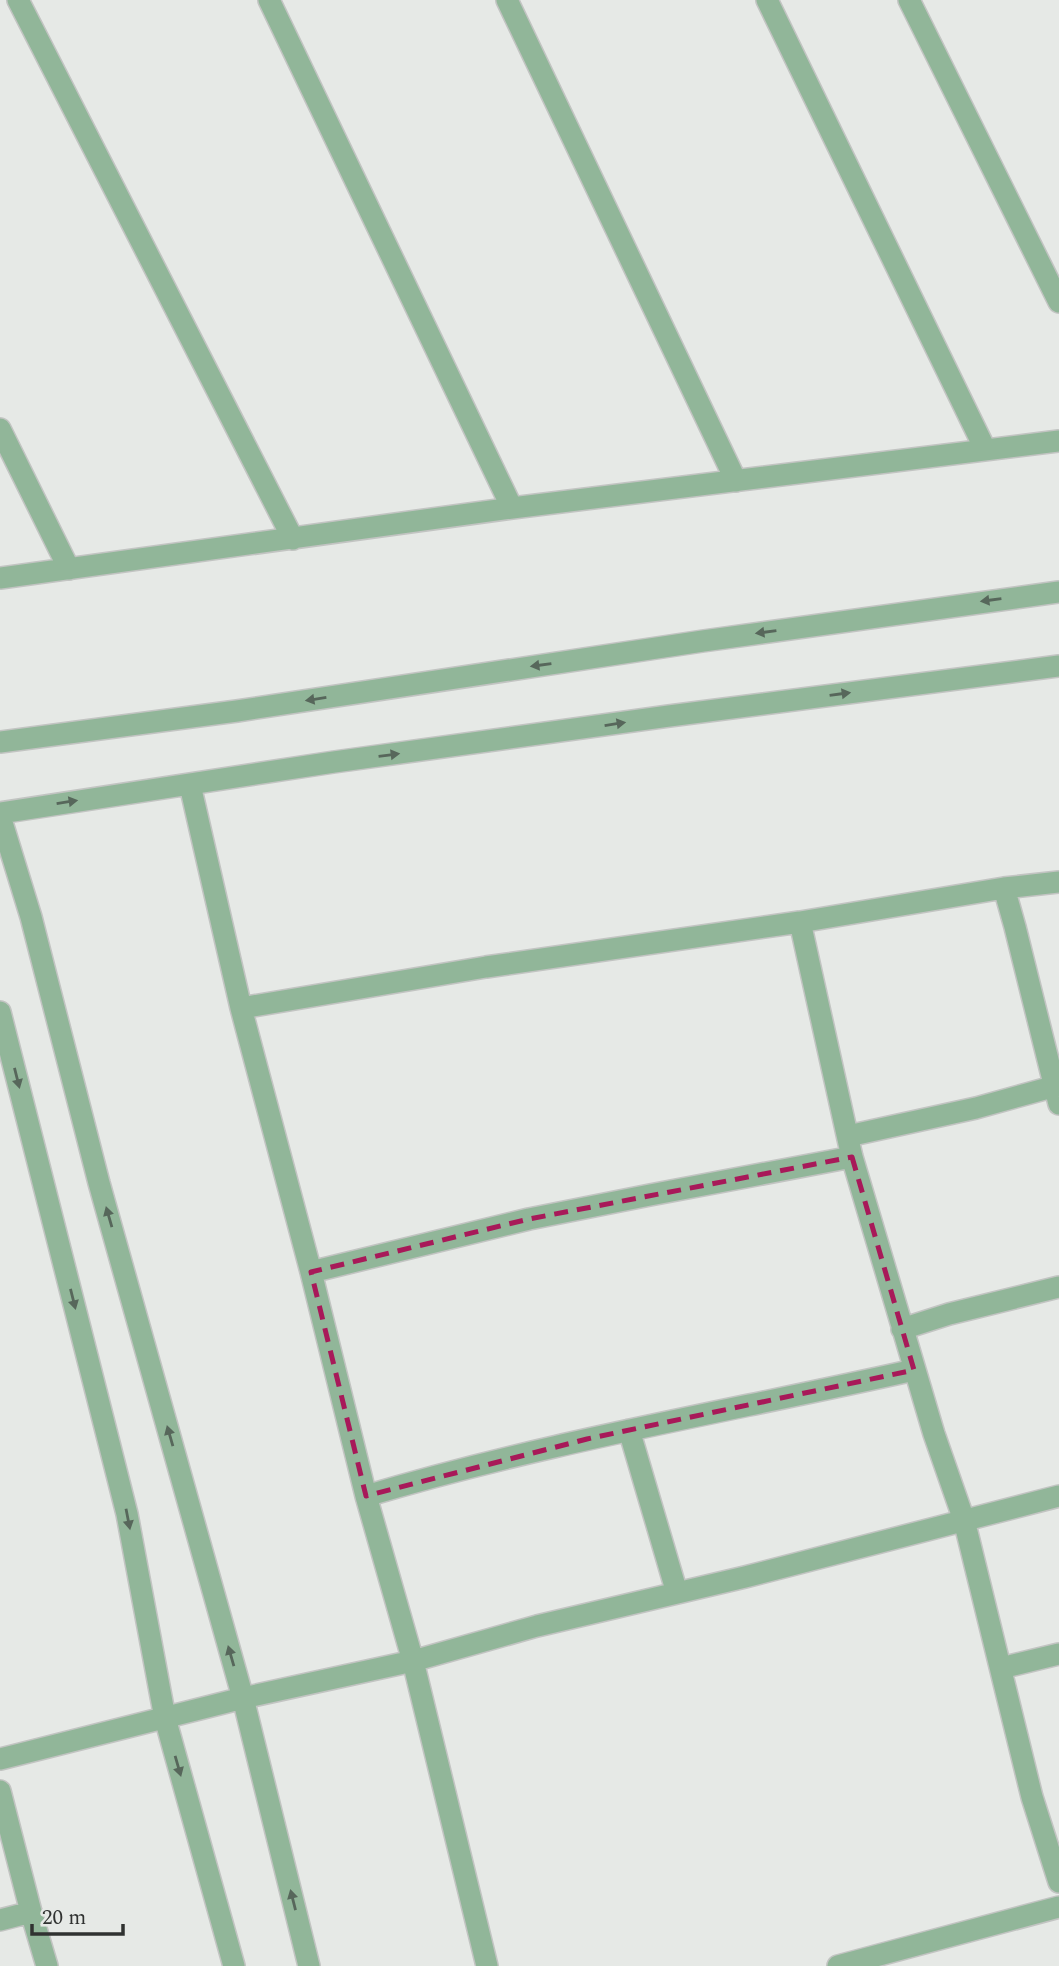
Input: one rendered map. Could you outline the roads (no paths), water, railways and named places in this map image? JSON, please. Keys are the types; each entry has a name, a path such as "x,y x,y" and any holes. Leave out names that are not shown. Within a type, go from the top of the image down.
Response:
{"street":[{"path":"18,0 293,538"},
{"path":"270,0 512,508"},
{"path":"507,0 736,481"},
{"path":"767,0 985,449"},
{"path":"909,0 1059,302"},
{"path":"0,429 69,569"},
{"path":"0,578 512,508 1059,441"},
{"path":"0,742 237,711 703,641 1059,592"},
{"path":"309,1966 243,1698 99,1183 31,917 0,815 334,762 1059,666"},
{"path":"190,785 241,1008 311,1272 366,1496 413,1661 487,1966"},
{"path":"241,1008 486,967 800,922 1004,888 1059,882"},
{"path":"848,1136 1057,1092 1042,1043 1021,948 1004,888"},
{"path":"800,922 852,1157 914,1370 964,1520 1032,1797 1059,1882"},
{"path":"0,1012 127,1514 164,1718 234,1966"},
{"path":"311,1272 529,1219 852,1157"},
{"path":"902,1329 949,1314 1059,1287"},
{"path":"366,1496 495,1460 914,1370"},
{"path":"629,1430 677,1593"},
{"path":"0,1759 243,1698 413,1661 537,1626 861,1548 1059,1496"},
{"path":"1001,1668 1059,1654"},
{"path":"0,1791 47,1966"},
{"path":"838,1966 1059,1907"},
{"path":"0,1920 31,1912"}]}
